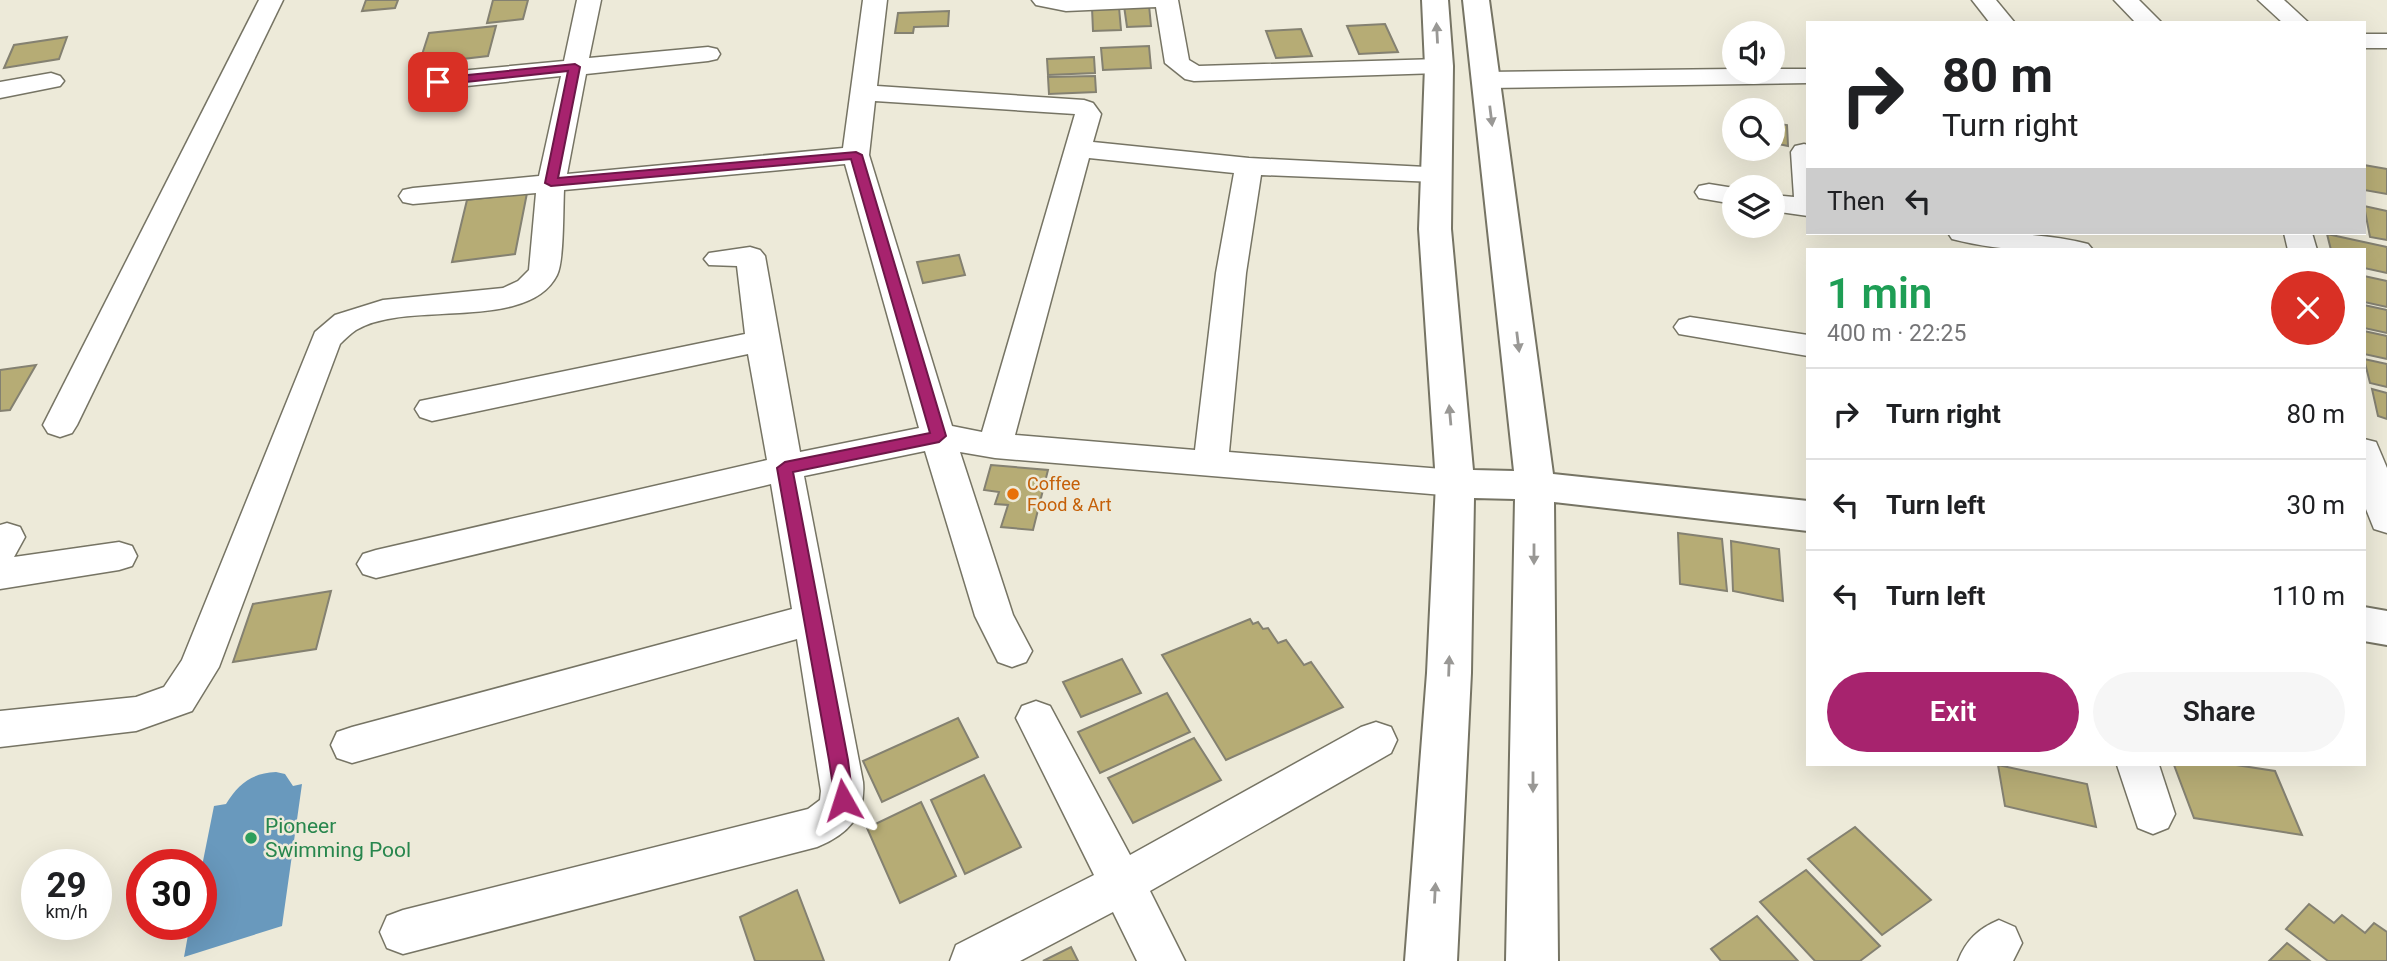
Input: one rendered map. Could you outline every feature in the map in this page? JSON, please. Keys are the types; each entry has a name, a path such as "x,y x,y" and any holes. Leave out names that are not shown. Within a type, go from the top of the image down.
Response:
{"street":[{"path":"60,425 271,0"},
{"path":"0,729 136,714 178,699 200,667 326,339 346,322 383,310 508,297 529,288 544,273 551,183 589,0"},
{"path":"875,0 856,155 994,616 1012,650"},
{"path":"1044,0 1066,4 1156,0"},
{"path":"1166,0 1177,63 1194,74 1439,66"},
{"path":"1431,961 1449,673 1455,483 1435,229 1439,66 1435,0"},
{"path":"1476,0 1535,486 1532,961"},
{"path":"1984,0 2001,21"},
{"path":"2126,0 2148,21"},
{"path":"2270,0 2295,21"},
{"path":"2366,41 2387,41"},
{"path":"438,82 708,54"},
{"path":"1487,80 1806,76"},
{"path":"0,90 51,82"},
{"path":"864,93 1082,106 1088,114 995,446"},
{"path":"1078,149 1249,166 1436,174"},
{"path":"1804,152 1806,179"},
{"path":"413,196 856,155"},
{"path":"1211,463 1231,273 1249,166"},
{"path":"1785,204 1806,206"},
{"path":"1976,235 2064,248"},
{"path":"403,932 817,827 835,818 843,800 839,760 762,341 750,256 719,259"},
{"path":"1690,327 1806,346"},
{"path":"432,409 762,341"},
{"path":"376,564 785,468 939,436 995,446 1455,483 1535,486 1806,519"},
{"path":"2366,457 2387,519"},
{"path":"0,574 120,556"},
{"path":"352,746 812,619"},
{"path":"2366,624 2387,628"},
{"path":"1036,718 1162,961"},
{"path":"973,961 1121,884 1376,740"},
{"path":"2138,766 2153,814"}],"water":[{"name":"Pioneer Swimming Pool","path":"267,773 285,774 293,786 302,784 282,926 184,957 187,940 217,940 217,849 205,849 214,806 226,804 246,781"}],"building":[{"path":"366,0 398,0 395,8 362,11"},
{"path":"493,0 528,0 523,19 487,23"},
{"path":"1149,5 1151,26 1127,27 1124,6"},
{"path":"1119,7 1121,30 1093,31 1092,8"},
{"path":"949,11 948,26 914,27 913,33 895,33 898,13"},
{"path":"1385,24 1398,52 1359,54 1347,26"},
{"path":"496,26 488,56 419,64 429,33"},
{"path":"1301,29 1312,56 1276,58 1266,31"},
{"path":"67,37 59,59 4,68 14,45"},
{"path":"1149,46 1151,68 1103,70 1101,48"},
{"path":"1094,57 1095,73 1048,75 1047,59"},
{"path":"1095,76 1096,92 1049,94 1048,77"},
{"path":"1785,125 1787,125 1788,146 1785,145"},
{"path":"2366,165 2387,169 2387,194 2366,190"},
{"path":"527,193 515,254 452,262 467,200"},
{"path":"2366,206 2387,211 2387,240 2370,237"},
{"path":"2327,235 2387,247 2387,273 2366,268 2366,248 2330,248"},
{"path":"959,255 965,275 923,283 917,262"},
{"path":"2366,276 2387,281 2387,307 2366,302"},
{"path":"2366,305 2387,310 2387,333 2366,328"},
{"path":"2366,331 2387,336 2387,359 2366,354"},
{"path":"2366,359 2387,364 2387,387 2370,383"},
{"path":"36,365 10,410 0,411 0,370"},
{"path":"2372,389 2387,393 2387,419 2378,416"},
{"path":"991,465 1048,470 1033,530 1001,527 1008,505 995,504 999,492 984,490"},
{"path":"1678,533 1722,539 1727,591 1680,584"},
{"path":"1731,541 1779,549 1783,601 1733,591"},
{"path":"331,591 316,649 233,662 253,604"},
{"path":"1250,619 1253,624 1258,622 1263,629 1268,628 1278,643 1286,640 1304,665 1311,662 1343,707 1226,760 1162,655"},
{"path":"1122,659 1141,693 1081,717 1063,682"},
{"path":"1167,693 1190,732 1100,773 1078,732"},
{"path":"958,718 978,757 882,802 863,761"},
{"path":"1194,738 1221,780 1133,823 1108,778"},
{"path":"1998,766 2087,784 2096,827 2005,806"},
{"path":"2174,766 2242,766 2275,771 2302,835 2194,818"},
{"path":"984,775 1021,847 965,874 931,800"},
{"path":"921,802 956,876 900,903 867,828"},
{"path":"1855,827 1931,900 1882,935 1808,859"},
{"path":"1806,870 1880,946 1860,961 1815,961 1760,902"},
{"path":"797,890 824,961 755,961 740,917"},
{"path":"2309,904 2334,923 2342,915 2365,933 2374,923 2387,932 2387,961 2328,961 2286,929"},
{"path":"1757,916 1798,961 1721,961 1711,949"},
{"path":"2287,943 2310,961 2269,961"},
{"path":"1071,947 1078,961 1043,961"}],"place":[{"name":"Coffee Food & Art","path":"1013,494"},
{"name":"Pioneer Swimming Pool","path":"251,838"}],"route":[{"path":"438,82 575,67 551,183 856,155 939,436 785,468 839,760 843,800"}]}
